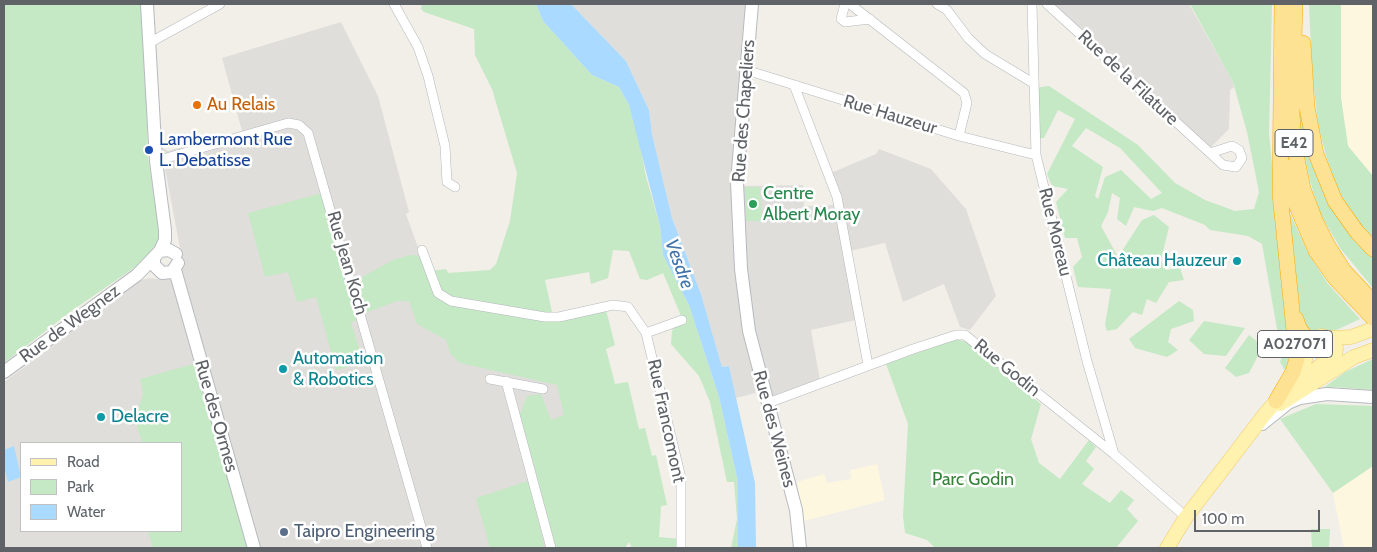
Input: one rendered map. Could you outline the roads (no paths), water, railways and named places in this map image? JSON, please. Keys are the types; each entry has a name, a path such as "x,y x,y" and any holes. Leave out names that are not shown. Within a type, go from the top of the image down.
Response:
{"highway":[{"name":"E42","path":"1282,4 1280,138 1286,172 1304,226 1316,251 1373,302"},
{"name":"E42","path":"1295,4 1292,113 1296,160 1303,189 1314,220 1340,274 1373,318"},
{"path":"1301,4 1305,92 1316,154 1338,207 1373,249"},
{"path":"1280,138 1280,194 1289,283"},
{"name":"A027071","path":"1289,283 1297,321 1308,349"},
{"name":"A027071","path":"1278,402 1294,372 1297,359 1289,283"}],"main road":[{"path":"1167,548 1186,517 1303,371 1308,349 1316,336 1330,338 1351,336 1373,330"},
{"path":"1241,447 1278,402 1321,365 1331,362 1336,353 1335,344 1330,338"},
{"path":"1336,353 1373,343"},
{"path":"1308,349 1310,360 1321,365"},
{"path":"1278,402 1354,357 1373,350"}],"street":[{"path":"147,4 156,161 165,240 157,254 154,266 160,273 178,285"},
{"path":"149,43 220,4"},
{"path":"394,4 418,47 444,146 446,182 455,187"},
{"name":"Rue des Chapeliers","path":"745,311 737,182 752,4"},
{"path":"845,4 841,20 845,22 870,19"},
{"path":"850,4 964,93 967,103 958,136"},
{"path":"937,4 946,10 968,38 985,54 1033,82"},
{"name":"Rue Moreau","path":"1032,4 1036,155 1087,361 1114,454"},
{"name":"Rue de la Filature","path":"1047,4 1210,153"},
{"name":"Rue Hauzeur","path":"746,70 958,136 1036,155"},
{"path":"794,85 837,197 868,365"},
{"name":"Rue Jean Koch","path":"156,161 288,123 299,125 308,133 427,548"},
{"path":"160,273 169,274 175,270 178,262 162,209"},
{"path":"157,254 168,250 176,254"},
{"name":"Rue Francomont","path":"422,250 438,293 451,300 545,317 559,317 603,306 624,305 633,312 646,333 680,478 681,548"},
{"name":"Rue de Wegnez","path":"4,372 137,276 157,254"},
{"name":"Rue des Ormes","path":"175,270 254,548"},
{"name":"Rue de Wegnez","path":"137,276 160,273"},
{"name":"Rue des Weines","path":"745,311 796,510 800,548"},
{"path":"646,333 682,320"},
{"name":"Rue Godin","path":"768,403 868,365 956,335 965,335 1114,454 1186,517"},
{"path":"490,379 543,389"},
{"path":"506,381 551,548"},
{"path":"1261,425 1288,403 1300,398 1327,394 1373,397"}],"water":[{"name":"Vesdre","path":"536,4 571,4 626,61 649,110 652,134 672,218 701,294 722,367 729,366 755,483 756,548 738,548 738,482 719,397 689,305 663,255 660,226 629,105 619,87 592,75 543,21"},
{"path":"14,446 20,473 20,477 8,482 4,467 4,450"}],"place":[{"name":"Au Relais","path":"197,105"},
{"name":"Lambermont Rue L. Debatisse","path":"149,150"},
{"name":"Centre Albert Moray","path":"753,204"},
{"name":"Château Hauzeur","path":"1237,261"},
{"name":"Automation & Robotics","path":"283,369"},
{"name":"Delacre","path":"101,417"},
{"name":"Taipro Engineering","path":"284,532"}],"park label":[{"name":"Parc Godin","path":"973,480"}]}
